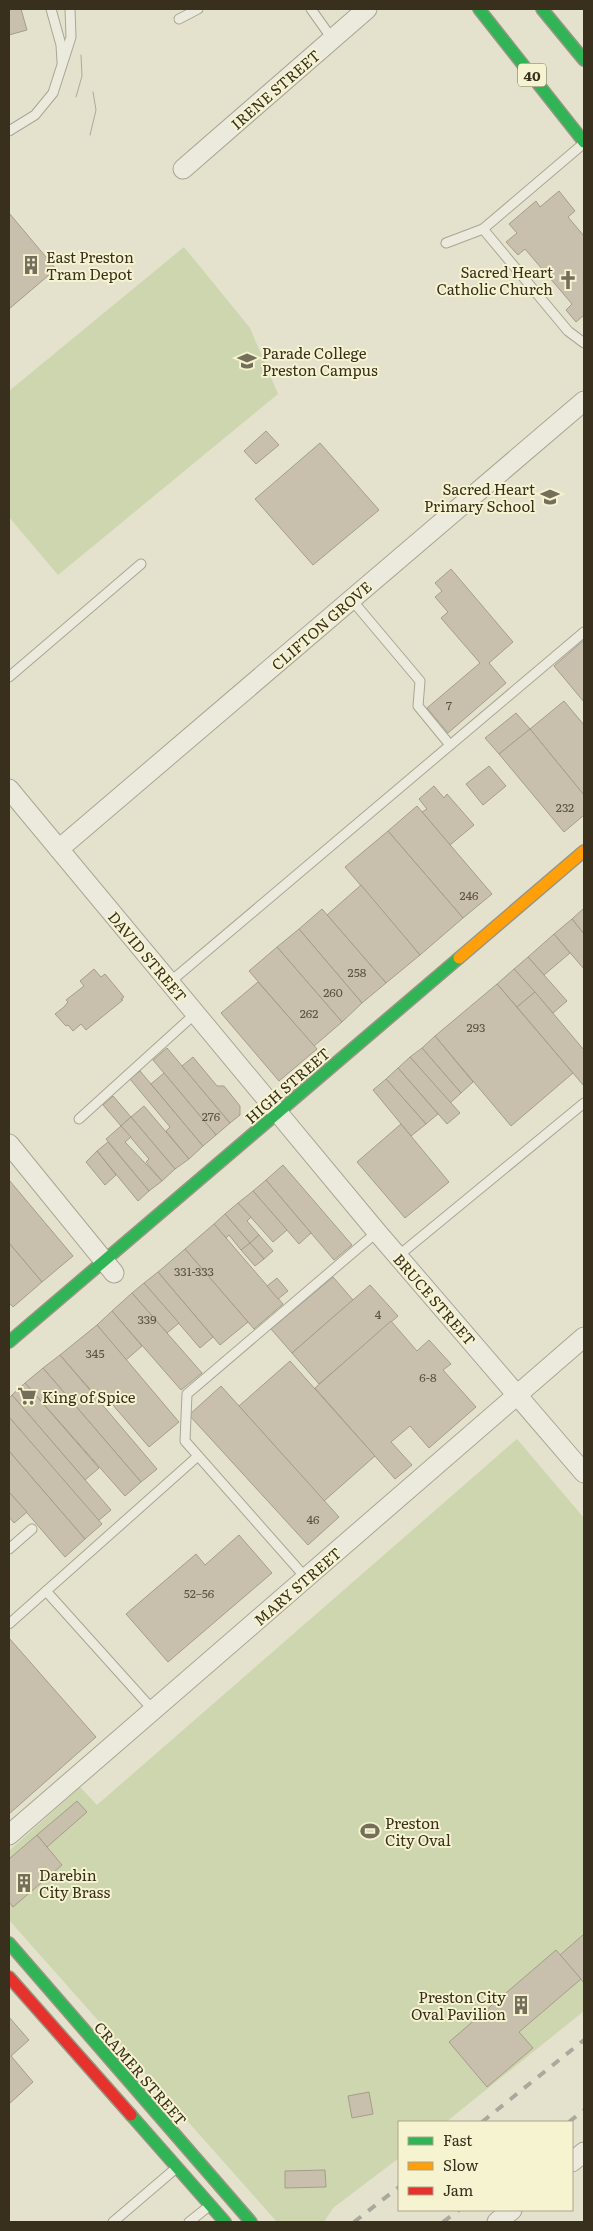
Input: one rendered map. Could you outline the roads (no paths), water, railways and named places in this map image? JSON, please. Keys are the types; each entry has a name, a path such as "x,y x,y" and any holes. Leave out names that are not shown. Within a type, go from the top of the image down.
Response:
{"main road":[{"name":"40","path":"479,9 584,142"},
{"path":"542,9 584,60"},
{"name":"HIGH STREET","path":"9,1342 111,1270 284,1122 584,851"},
{"name":"CRAMER STREET","path":"9,1943 251,2222"},
{"path":"9,1977 225,2222"}],"street":[{"name":"IRENE STREET","path":"183,170 367,9"},
{"name":"CLIFTON GROVE","path":"59,849 584,401"},
{"name":"DAVID STREET","path":"9,789 196,1013 284,1122"},
{"name":"BRUCE STREET","path":"284,1122 584,1473"},
{"path":"9,1144 111,1270"},
{"name":"MARY STREET","path":"9,1835 584,1337"},
{"path":"573,2161 584,2152"},
{"path":"497,2222 511,2211"}],"lane":[{"path":"51,9 59,37 61,73"},
{"path":"9,131 23,124 41,110 53,93 70,42 72,30 70,9"},
{"path":"179,19 198,9"},
{"path":"311,9 332,40"},
{"path":"59,37 72,30"},
{"path":"59,37 70,42"},
{"path":"446,243 483,230 584,142"},
{"path":"483,230 568,332 584,343"},
{"path":"9,677 141,564"},
{"path":"351,599 420,681 418,706 450,745"},
{"path":"170,982 584,632"},
{"path":"79,1119 196,1013"},
{"path":"398,1256 584,1103"},
{"path":"306,1578 185,1441 187,1394 377,1232"},
{"path":"9,1624 198,1456"},
{"path":"9,1549 32,1529"},
{"path":"46,1591 153,1710"},
{"path":"113,2222 192,2154"},
{"path":"190,2222 226,2193"}],"tram line":[{"path":"76,97 82,76 81,55"},
{"path":"90,135 96,110 93,92"}],"railway":[{"path":"483,2121 584,2040"},
{"path":"570,2121 584,2110"},
{"path":"354,2222 398,2188"},
{"path":"443,2222 458,2211"}],"place":[{"name":"East Preston Tram Depot","path":"31,265"},
{"name":"Sacred Heart Catholic Church","path":"568,280"},
{"name":"Parade College Preston Campus","path":"247,361"},
{"name":"Sacred Heart Primary School","path":"550,497"},
{"name":"King of Spice","path":"27,1396"},
{"name":"Preston City Oval","path":"370,1831"},
{"name":"Darebin City Brass","path":"24,1883"},
{"name":"Preston City Oval Pavilion","path":"521,2005"}]}
